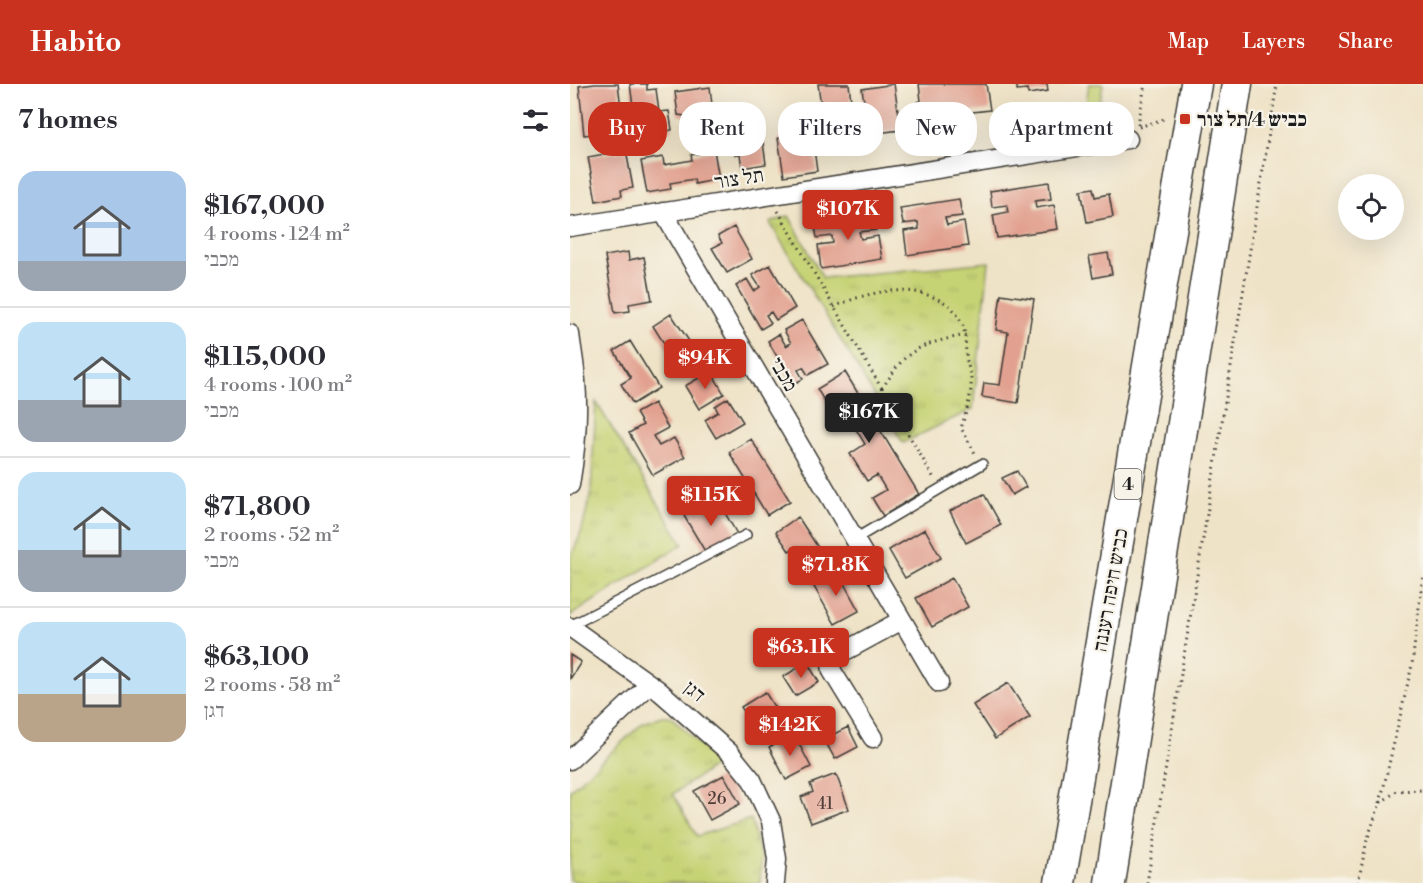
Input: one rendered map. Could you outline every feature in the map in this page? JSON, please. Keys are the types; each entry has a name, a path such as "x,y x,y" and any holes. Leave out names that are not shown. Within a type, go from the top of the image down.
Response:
{"highway":[{"path":"1110,883 1237,84"},
{"name":"כביש חיפה רעננה","path":"1060,883 1194,97"}],"street":[{"name":"תל צור","path":"570,227 998,156"},
{"name":"מכבי","path":"663,212 939,683"},
{"path":"570,334 576,380 577,415 570,485"},
{"path":"873,738 832,671 831,664 834,657 902,620"},
{"name":"דגן","path":"570,626 650,684 699,724 730,753 752,780 771,821 777,859 775,883"},
{"path":"570,760 650,684"}],"lane":[{"path":"855,539 982,465"},
{"path":"570,626 746,535"}],"path":[{"path":"1134,129 1145,84"},
{"path":"1147,883 1277,84"},
{"path":"1134,132 1194,97"},
{"path":"769,195 941,489"},
{"path":"834,307 852,299 884,291 920,292 945,302 958,315 966,335 971,378 970,400 961,428 982,465"},
{"path":"882,388 903,359 918,349 944,339 966,335"},
{"path":"1358,883 1366,840 1380,803 1412,664 1423,574"},
{"path":"1380,803 1397,791 1423,790"}],"green space":[{"path":"1089,84 1103,84 1100,102 1086,102"},
{"path":"789,216 823,278 989,262 973,409 903,443 770,223"},
{"path":"596,402 683,544 570,616 570,559 581,533 591,493"},
{"path":"661,716 670,716 717,764 673,794 697,836 751,819 761,859 760,883 585,883 570,880 570,790 643,723"}],"building":[{"path":"618,84 620,102 588,102 588,135 584,135 579,86"},
{"path":"630,84 647,84 647,90 656,89 658,102 632,102"},
{"path":"818,84 849,84 851,102 821,102"},
{"path":"894,84 897,102 895,131 883,132 883,102 864,102 862,89"},
{"path":"919,84 986,84 989,110 977,111 977,102 917,102 921,101"},
{"path":"1017,84 1047,84 1048,91 1028,94 1027,89 1017,90"},
{"path":"710,87 712,102 679,102 678,115 675,92"},
{"path":"667,111 669,111 672,130 667,131"},
{"path":"627,156 633,188 621,190 622,196 596,201 588,157"},
{"path":"691,156 715,156 719,179 695,184 694,179 670,183 671,189 647,193 641,161 663,157 664,165 692,160"},
{"path":"740,156 765,156 766,164 742,168"},
{"path":"781,156 815,156 817,171 784,176"},
{"path":"1049,182 1051,199 1035,201 1036,208 1054,205 1058,229 997,238 993,215 1008,212 1007,205 992,207 990,191"},
{"path":"1093,188 1095,197 1109,194 1113,217 1087,222 1081,190"},
{"path":"959,199 962,216 945,218 947,225 964,222 968,246 907,255 904,231 919,229 918,222 903,224 900,208"},
{"path":"873,212 876,230 859,232 861,239 878,236 882,259 821,269 818,245 833,243 832,236 817,238 814,221"},
{"path":"734,227 752,259 727,273 712,248 722,243 718,236"},
{"path":"628,252 629,260 644,257 652,300 629,304 630,311 615,313 605,256"},
{"path":"1108,253 1112,274 1093,278 1089,256"},
{"path":"770,265 795,308 776,320 771,312 766,315 771,323 761,329 736,286 747,279 754,291 760,287 752,275"},
{"path":"1001,294 1034,299 1018,403 982,397 984,383 1000,385 1008,332 996,330"},
{"path":"671,314 689,341 670,353 653,326"},
{"path":"802,320 828,364 808,375 803,367 798,370 803,379 793,384 768,341 779,334 786,346 791,343 784,330"},
{"path":"630,341 659,388 633,404 621,384 631,378 614,351"},
{"path":"711,371 724,394 699,409 685,386"},
{"path":"845,372 919,494 883,516 872,498 886,490 877,475 867,481 850,454 865,444 851,421 840,427 817,389"},
{"path":"728,398 743,422 716,438 705,420 718,412 715,406"},
{"path":"654,403 668,428 653,436 659,446 674,438 685,457 653,475 629,433 643,425 636,413"},
{"path":"751,439 790,501 767,515 729,452"},
{"path":"1017,471 1026,487 1012,495 1002,478"},
{"path":"984,494 1001,525 966,543 950,511"},
{"path":"712,505 715,510 721,506 737,534 706,553 684,516 700,506 703,510"},
{"path":"798,517 821,552 803,563 794,548 789,551 776,532"},
{"path":"925,529 941,558 905,578 889,550"},
{"path":"836,569 859,611 835,624 812,583"},
{"path":"952,578 968,607 932,627 916,598"},
{"path":"570,655 581,662 570,679"},
{"path":"807,662 819,682 795,696 783,677"},
{"path":"1008,683 1030,717 995,739 973,705"},
{"path":"765,692 783,721 760,736 741,707"},
{"path":"848,727 858,747 835,759 824,739"},
{"path":"794,734 811,767 786,780 769,747"},
{"path":"836,774 849,809 811,823 801,797 813,792 810,784"},
{"path":"724,775 740,804 710,820 694,791"}],"place":[{"name":"כביש 4/תל צור","path":"1185,119"}]}
